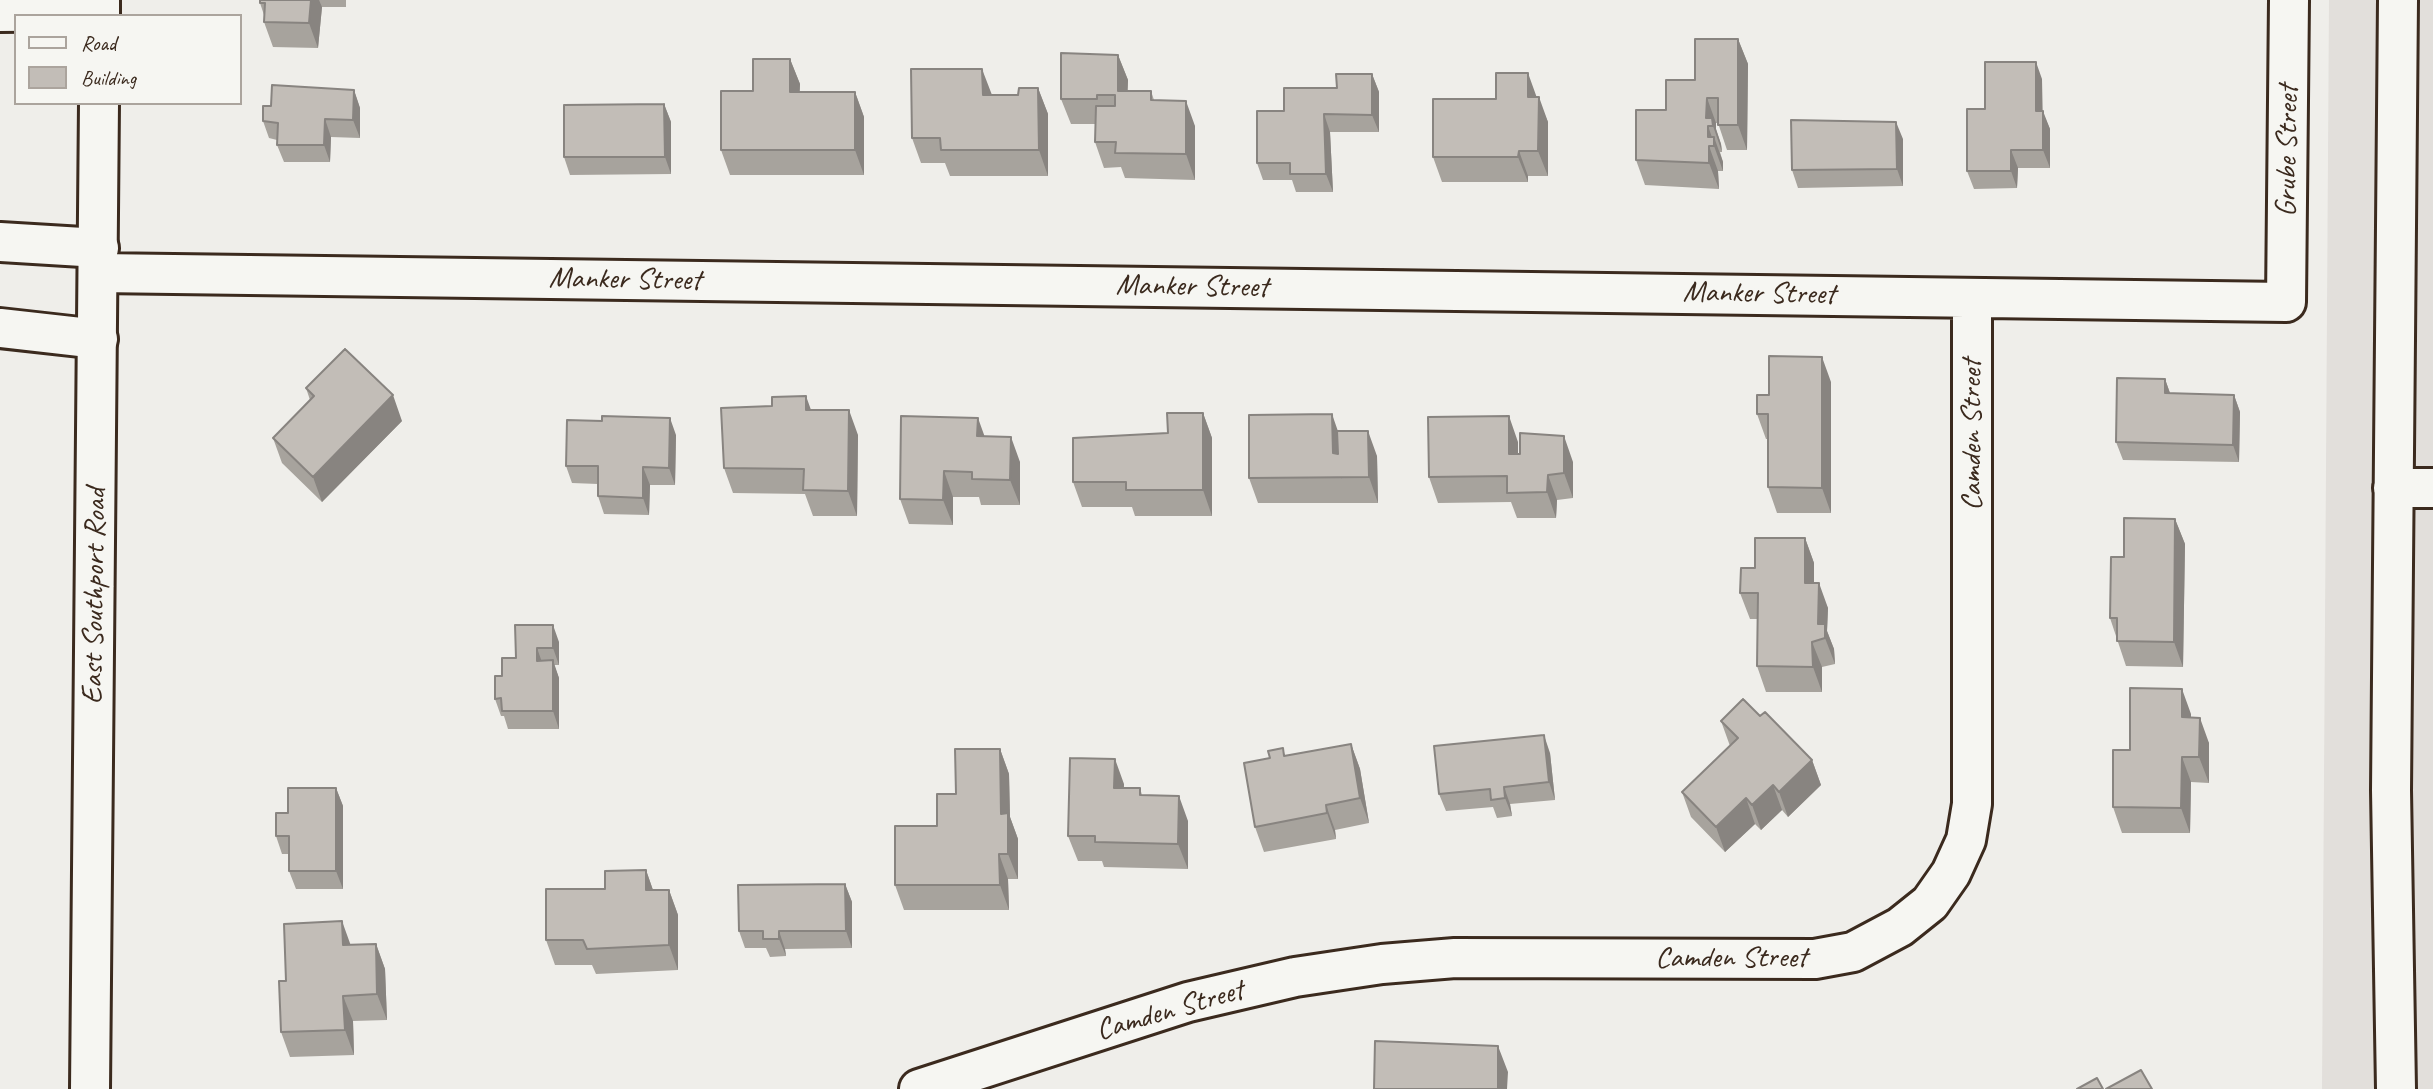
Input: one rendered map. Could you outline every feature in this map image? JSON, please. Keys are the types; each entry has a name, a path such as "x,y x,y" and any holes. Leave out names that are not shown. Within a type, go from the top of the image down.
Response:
{"street":[{"name":"Grube Street","path":"2286,302 2289,0"},
{"path":"2396,1089 2390,790 2398,0"},
{"path":"0,12 100,9"},
{"name":"East Southport Road","path":"90,1089 99,105"},
{"name":"Manker Street","path":"0,242 99,261 2286,302"},
{"name":"Camden Street","path":"919,1089 1188,1002 1295,977 1382,964 1455,958 1815,959 1853,952 1900,927 1930,903 1951,873 1966,840 1972,804 1972,298"},
{"path":"0,328 98,339"},
{"path":"2393,488 2433,488"}],"shaded area":[{"path":"2329,0 2433,0 2433,1089 2322,1089"}],"building":[{"path":"260,0 311,0 309,23 264,22 265,3 260,3"},
{"path":"1695,39 1738,39 1738,125 1718,125 1718,98 1707,98 1706,118 1712,118 1713,126 1708,126 1708,137 1714,137 1714,146 1709,146 1709,163 1636,160 1636,110 1666,110 1666,80 1695,80"},
{"path":"1061,53 1118,55 1118,91 1151,91 1151,100 1186,101 1186,154 1115,153 1116,142 1095,142 1096,106 1115,106 1115,95 1097,95 1097,99 1061,99"},
{"path":"753,59 790,59 790,92 855,92 855,150 721,150 721,91 753,91"},
{"path":"1985,62 2036,62 2036,111 2043,111 2043,150 2011,150 2011,171 1967,171 1967,109 1985,109"},
{"path":"911,69 982,69 983,95 1018,95 1019,88 1038,88 1039,150 941,150 940,138 912,138"},
{"path":"1496,73 1528,73 1528,97 1539,97 1538,151 1519,151 1518,157 1433,157 1433,99 1496,99"},
{"path":"1336,74 1372,74 1372,115 1324,114 1326,174 1290,174 1290,163 1257,163 1257,111 1284,111 1284,88 1337,88"},
{"path":"272,85 354,90 353,120 325,119 324,145 277,145 278,123 263,121 263,106 271,106"},
{"path":"664,104 665,157 564,157 564,105"},
{"path":"1791,120 1896,122 1897,169 1792,170"},
{"path":"345,349 393,395 313,477 273,438 314,396 306,388"},
{"path":"1769,356 1822,357 1822,488 1768,487 1768,414 1757,414 1757,395 1769,395"},
{"path":"2117,378 2165,379 2165,393 2234,395 2233,445 2116,442"},
{"path":"806,396 806,410 849,410 848,491 803,490 804,469 724,468 721,408 772,406 772,397"},
{"path":"1167,413 1203,413 1203,490 1126,490 1126,482 1073,482 1073,438 1168,433"},
{"path":"1332,414 1333,453 1338,454 1337,431 1368,431 1369,477 1249,478 1249,415"},
{"path":"602,416 670,418 669,468 643,467 643,498 598,496 598,466 566,466 567,420 602,421"},
{"path":"901,416 978,418 977,436 1011,437 1010,480 972,479 972,472 944,471 943,500 900,499"},
{"path":"1509,416 1509,454 1520,454 1520,433 1564,436 1564,473 1548,475 1547,492 1507,493 1507,476 1429,477 1428,417"},
{"path":"2124,518 2175,519 2174,642 2117,641 2117,618 2110,618 2111,557 2124,557"},
{"path":"1755,538 1805,538 1805,583 1819,583 1818,624 1825,624 1825,638 1812,642 1813,667 1757,666 1758,593 1740,593 1741,568 1755,568"},
{"path":"515,625 553,625 553,648 537,648 537,661 553,660 553,711 502,711 501,698 495,699 495,676 502,676 502,658 516,658"},
{"path":"2130,688 2182,689 2182,717 2200,718 2199,757 2182,757 2181,808 2113,807 2113,750 2130,750"},
{"path":"1743,699 1760,716 1765,712 1812,760 1779,792 1773,785 1752,805 1746,798 1716,827 1682,792 1738,738 1721,721"},
{"path":"1544,735 1549,782 1504,787 1505,798 1491,800 1490,789 1439,794 1434,746"},
{"path":"1351,744 1360,798 1326,805 1327,813 1255,827 1244,763 1270,758 1268,751 1283,748 1284,756"},
{"path":"955,749 1000,749 1001,814 1008,813 1008,854 999,854 1000,885 895,885 895,826 937,826 937,794 956,794"},
{"path":"1070,758 1115,759 1114,788 1140,788 1140,795 1179,796 1178,844 1095,842 1095,836 1068,836"},
{"path":"288,788 336,788 336,871 289,871 289,836 276,836 276,813 288,813"},
{"path":"646,870 646,890 669,890 669,945 587,949 583,940 546,940 546,889 605,889 605,871"},
{"path":"845,884 846,931 779,931 779,939 763,939 763,931 739,931 738,885"},
{"path":"342,921 343,945 376,944 377,994 343,996 345,1030 281,1032 279,981 286,981 284,924"},
{"path":"1375,1041 1498,1046 1498,1089 1374,1089"},
{"path":"2141,1070 2152,1089 2106,1089"},
{"path":"2097,1078 2103,1089 2077,1089"}]}
